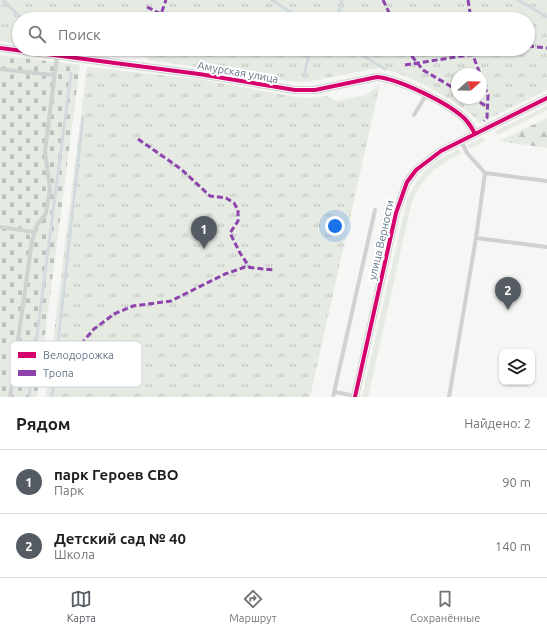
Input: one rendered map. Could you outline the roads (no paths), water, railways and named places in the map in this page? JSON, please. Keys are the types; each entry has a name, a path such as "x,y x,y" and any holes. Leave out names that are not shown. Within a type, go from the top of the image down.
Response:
{"street":[{"name":"Амурская улица","path":"0,48 12,49"},
{"name":"Амурская улица","path":"64,56 199,74 295,90 315,90 377,77 393,79 426,96"},
{"path":"426,96 458,113 466,119 475,134"},
{"name":"улица Верности","path":"355,397 401,197 416,170 428,159 547,98"}],"lane":[{"path":"18,341 34,232 37,224 46,213 50,190 45,152 53,75 57,56"},
{"path":"0,70 53,75"},
{"path":"414,115 426,96"},
{"path":"461,141 468,153 485,173 547,182"},
{"path":"449,397 476,238 485,173"},
{"path":"333,397 375,210"},
{"path":"0,227 34,232"},
{"path":"476,238 547,247"},
{"path":"10,397 11,387"},
{"path":"335,392 355,397"}],"waterway":[{"path":"3,0 15,12"},
{"path":"272,0 290,12"},
{"path":"339,12 342,0"},
{"path":"518,0 547,17"},
{"path":"304,76 308,56"},
{"path":"364,56 385,69"},
{"path":"36,341 71,73"},
{"path":"58,341 83,117"},
{"path":"29,397 30,387"},
{"path":"52,397 53,387"}],"place":[{"name":"парк Героев СВО","path":"204,249"},
{"name":"Детский сад № 40","path":"508,310"}]}
